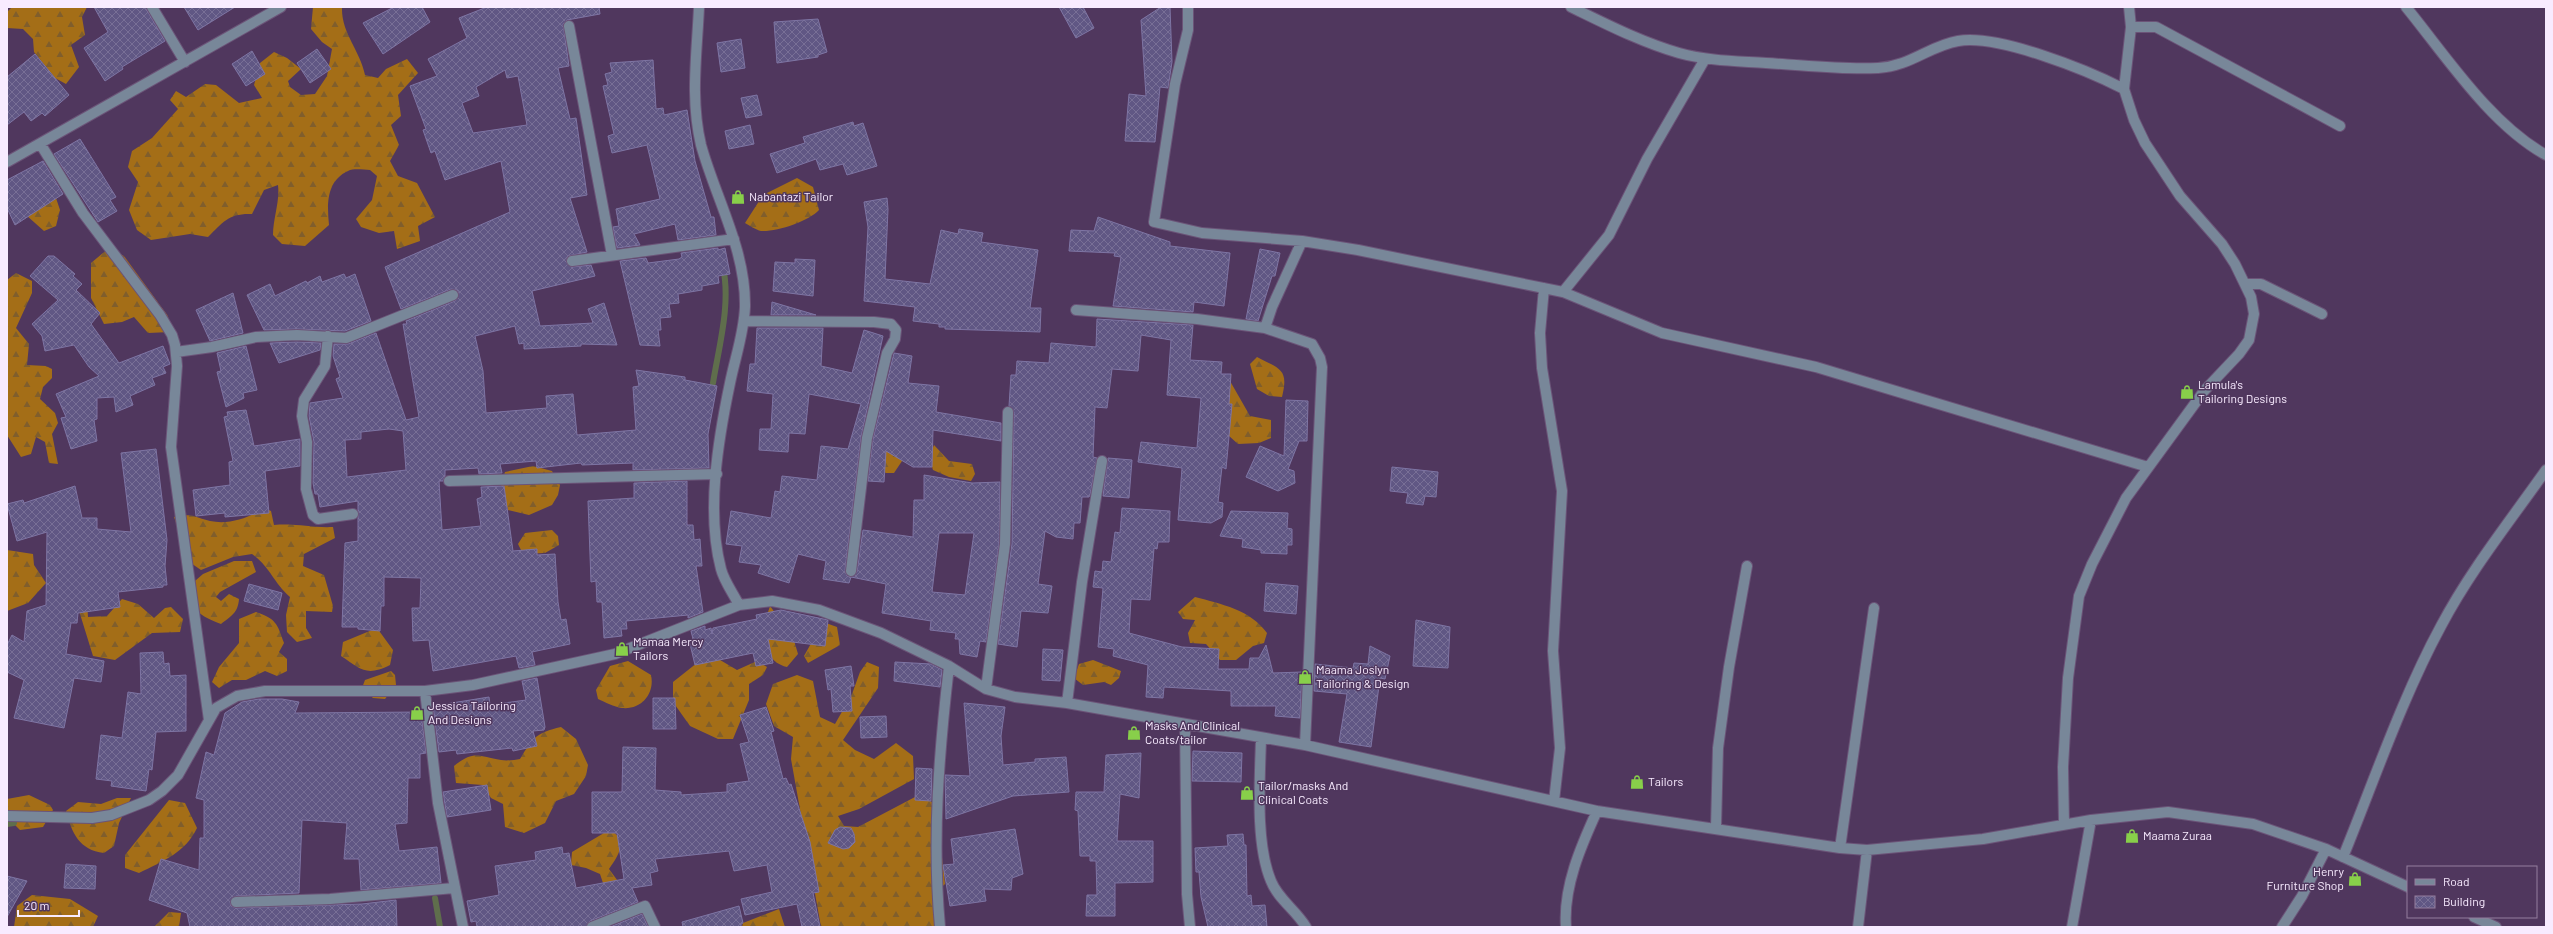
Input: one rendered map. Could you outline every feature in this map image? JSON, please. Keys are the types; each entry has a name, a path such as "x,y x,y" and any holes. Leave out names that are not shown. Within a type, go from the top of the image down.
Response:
{"street":[{"path":"152,7 185,62"},
{"path":"7,162 41,145 281,7"},
{"path":"699,7 695,81 697,126 707,164 734,238 742,275 744,321 725,406 716,474 715,517 721,570 739,605"},
{"path":"1188,7 1188,30 1174,84 1154,222 1215,234 1302,241 1358,250 1562,292 1662,333 1816,366 2148,467"},
{"path":"1571,7 1641,41 1705,59 1814,67 1897,66 1943,45 1970,39 1990,41 2036,54 2124,89"},
{"path":"2064,824 2064,744 2075,609 2092,564 2114,520 2148,467 2204,391 2238,354 2248,340 2254,314 2251,297 2246,284 2222,244 2180,196 2148,148 2134,120 2124,89 2131,27 2129,7"},
{"path":"2406,7 2495,114 2523,140 2546,155"},
{"path":"569,26 612,255"},
{"path":"2131,27 2156,27 2340,126"},
{"path":"1562,292 1609,235 1647,159 1705,59"},
{"path":"41,145 83,213 160,315 172,334 176,352 177,376 171,447 210,720"},
{"path":"572,261 734,238"},
{"path":"1265,328 1272,307 1302,241"},
{"path":"2246,284 2261,284 2322,314"},
{"path":"1544,288 1540,333 1542,368 1562,491 1553,651 1560,748 1554,801"},
{"path":"176,352 212,347 256,337 328,336 346,338 454,295"},
{"path":"1076,310 1197,319 1265,328 1312,344 1320,358 1322,367 1305,746"},
{"path":"744,321 874,322 891,324 896,330 895,339 887,353 867,438 851,571"},
{"path":"328,336 325,366 304,400 302,416 307,466 306,490 313,515 318,519 353,514"},
{"path":"986,689 1005,544 1008,412"},
{"path":"1067,704 1082,582 1102,461"},
{"path":"2342,857 2424,660 2441,626 2458,596 2546,470"},
{"path":"450,481 716,474"},
{"path":"1716,828 1718,748 1729,667 1747,566"},
{"path":"7,816 92,818 111,815 133,807 162,791 170,784 190,756 216,708 226,701 252,692 425,691 473,685 616,654 739,605 772,601 820,610 881,633 949,666 986,689 1015,697 1067,704 1305,746 1596,810 1840,848 1867,850 1982,839 2091,820 2168,812 2253,824 2326,850 2407,887"},
{"path":"1840,848 1874,608"},
{"path":"940,927 936,881 938,780 949,666"},
{"path":"425,691 438,803 463,927"},
{"path":"1185,725 1187,894 1190,927"},
{"path":"1261,738 1260,810 1267,868 1278,894 1306,927"},
{"path":"1566,927 1569,894 1578,856 1596,810"},
{"path":"2072,927 2091,820"},
{"path":"1858,927 1867,850"},
{"path":"2282,927 2302,896 2326,850"},
{"path":"236,902 330,899 454,888"},
{"path":"592,927 645,906 655,927"},
{"path":"2476,918 2496,927"}],"green space":[{"path":"12,7 87,7 82,17 85,35 71,45 79,67 66,84 55,78 34,52 33,39 23,29 7,28 7,12"},
{"path":"313,7 342,7 344,25 363,66 365,75 378,78 386,69 407,59 418,73 398,95 401,116 391,125 399,145 390,161 398,176 417,183 435,217 418,226 420,241 397,249 394,231 379,233 361,227 356,219 372,200 377,176 370,170 359,169 348,171 335,181 328,202 329,225 305,246 282,244 273,235 278,198 278,185 264,190 252,214 232,217 222,223 208,237 190,234 151,240 137,230 129,210 138,182 128,167 132,151 152,138 178,109 170,100 176,91 186,97 205,84 216,85 239,103 262,98 254,85 260,63 274,52 287,58 301,69 288,81 290,87 301,95 315,94 327,76 332,49 322,42 311,29"},
{"path":"797,178 813,187 819,210 800,222 775,230 761,231 745,223 763,195"},
{"path":"55,195 60,210 56,226 44,231 26,215"},
{"path":"109,248 124,256 168,316 170,332 148,333 134,317 122,322 104,324 91,298 91,263"},
{"path":"16,273 32,281 32,293 16,328 29,344 27,365 46,366 52,369 52,378 43,387 40,399 55,413 58,423 52,434 58,464 49,463 45,442 36,437 31,454 21,457 7,435 7,280"},
{"path":"1257,357 1272,364 1281,371 1284,381 1282,397 1269,396 1257,389 1250,364"},
{"path":"1230,381 1250,416 1271,420 1271,438 1259,443 1238,444 1228,435 1226,383"},
{"path":"884,445 906,455 894,473 886,473 869,463 873,455"},
{"path":"934,445 949,461 972,464 975,474 971,481 949,477 933,470 929,457"},
{"path":"533,466 552,471 560,485 558,495 552,505 529,515 508,510 501,485 505,472"},
{"path":"264,508 271,511 274,525 333,527 335,538 304,554 303,566 324,575 333,606 332,612 306,611 306,628 312,638 297,642 287,632 286,615 290,597 264,565 252,554 233,557 201,570 185,559 181,537 174,517 190,515 210,521 224,522 245,518"},
{"path":"552,530 558,536 559,545 545,553 523,554 518,544 525,533"},
{"path":"7,550 33,554 34,565 46,583 28,603 7,611"},
{"path":"234,561 252,561 256,572 220,592 216,597 221,601 229,594 239,599 236,611 221,624 207,618 197,611 191,601 188,587 203,574"},
{"path":"1195,597 1235,609 1253,619 1267,633 1264,643 1253,646 1236,660 1220,660 1206,644 1190,643 1188,633 1195,620 1183,619 1178,612"},
{"path":"122,599 138,604 154,618 165,608 171,607 183,619 180,632 152,633 115,660 93,656 76,601 87,601 88,617 107,616"},
{"path":"770,606 793,637 798,654 787,667 778,664 772,658 765,642 765,624"},
{"path":"256,612 268,617 277,626 284,643 279,652 287,659 287,671 277,676 265,671 246,680 232,680 219,688 212,682 219,667 239,643 239,619"},
{"path":"823,622 837,627 840,645 808,663 804,656"},
{"path":"377,628 393,650 390,665 382,669 369,671 359,668 341,656 343,642"},
{"path":"715,657 737,670 757,661 767,667 763,675 749,684 749,700 733,739 718,739 690,726 673,702 673,682 702,659"},
{"path":"1093,660 1121,671 1119,678 1111,685 1104,682 1083,685 1074,678 1079,664"},
{"path":"628,661 651,675 651,688 646,699 636,706 622,708 613,706 598,699 596,690 610,666"},
{"path":"867,662 879,667 878,688 843,740 855,750 874,759 896,743 913,756 914,779 859,809 838,816 844,826 858,827 915,797 936,803 945,884 933,895 941,927 821,927 791,759 793,737 774,726 766,704 773,684 797,675 813,681 820,717 835,724 852,694 860,672"},
{"path":"391,671 395,675 396,685 385,699 373,698 362,688 365,680"},
{"path":"561,727 576,739 588,765 586,776 574,794 556,801 545,823 524,833 505,827 503,804 491,798 483,785 456,783 454,766 461,761 472,756 503,760 520,759 536,737 546,731"},
{"path":"29,795 50,805 53,810 43,827 20,830 7,817 7,799"},
{"path":"117,798 131,798 119,823 114,846 104,853 88,848 74,833 66,811 78,802 101,804"},
{"path":"169,800 185,803 197,828 192,837 180,850 139,873 125,868 125,855"},
{"path":"609,830 619,838 621,843 616,859 609,869 620,884 606,892 600,874 586,868 571,865 572,852"},
{"path":"32,895 70,899 98,916 93,927 14,927 17,906"},
{"path":"779,909 785,927 742,927 743,923"},
{"path":"169,912 181,913 179,927 154,927"}],"building":[{"path":"94,7 145,7 165,41 122,67 123,69 105,81 84,48 108,32"},
{"path":"184,7 235,7 198,30"},
{"path":"394,7 422,7 430,22 383,54 363,23"},
{"path":"487,7 599,7 600,14 567,20 563,24 569,66 558,68 570,119 576,118 587,195 570,198 587,252 568,256 566,262 572,267 591,265 595,276 532,291 540,326 593,323 588,309 604,303 617,345 581,344 581,346 524,349 524,343 519,344 515,326 475,336 483,371 486,413 547,408 546,396 573,394 577,435 636,430 633,387 639,386 636,370 685,377 685,380 717,386 708,434 709,468 633,470 633,463 582,465 581,463 537,468 536,461 500,464 502,473 479,474 478,468 445,470 443,481 439,481 442,530 481,526 477,499 482,497 481,487 504,486 513,551 537,549 537,555 555,554 558,602 561,620 566,619 570,644 532,652 535,665 519,668 516,656 433,671 429,640 413,641 412,608 420,608 421,578 384,577 384,606 381,606 380,631 358,629 358,627 342,627 345,543 358,541 358,501 320,507 318,494 315,494 313,483 314,442 309,416 310,403 343,398 336,379 340,377 333,356 334,344 348,344 376,333 406,420 419,417 403,324 407,324 406,321 455,301 459,293 457,290 451,289 401,309 385,267 510,212 501,161 445,180 435,151 431,153 423,130 426,129 410,86 437,76 428,59 467,38 459,18","holes":["505,70 507,78 518,76 527,125 473,133 462,103 479,96 476,87","389,429 403,431 406,470 347,477 345,440 361,439 361,432"]},
{"path":"1059,7 1083,7 1094,28 1076,38"},
{"path":"1161,7 1170,7 1172,62 1168,88 1160,87 1155,142 1125,141 1129,94 1146,96 1141,20"},
{"path":"818,19 827,52 818,55 818,57 777,63 774,22"},
{"path":"741,39 745,68 721,72 717,43"},
{"path":"317,49 331,69 310,83 297,63"},
{"path":"252,51 265,74 246,86 232,64"},
{"path":"35,54 69,95 45,116 42,113 31,121 24,112 7,125 7,77"},
{"path":"653,60 656,109 663,108 664,115 687,110 695,161 711,217 714,217 716,235 678,240 675,224 634,234 640,245 617,248 613,227 619,226 616,209 660,199 647,145 612,153 608,136 614,134 603,86 608,85 605,74 612,72 610,63"},
{"path":"757,95 762,115 746,118 741,98"},
{"path":"853,122 854,126 863,123 877,166 847,175 843,164 820,170 816,159 777,173 770,154 805,143 803,137"},
{"path":"750,125 754,144 729,149 725,131"},
{"path":"80,139 116,197 110,200 117,211 98,222 54,154"},
{"path":"43,161 63,194 15,225 7,208 7,180"},
{"path":"887,198 888,209 885,279 930,284 941,230 958,234 959,229 983,233 981,242 1038,250 1030,308 1041,308 1040,332 945,329 945,327 939,327 939,324 913,321 915,307 864,301 868,227 864,202"},
{"path":"1098,217 1170,242 1170,246 1230,253 1224,306 1194,302 1193,312 1113,306 1121,257 1114,256 1115,253 1069,251 1071,230 1094,231"},
{"path":"718,248 718,250 725,248 730,274 718,276 719,283 702,286 702,290 678,294 679,303 669,304 671,317 660,318 661,330 658,330 660,346 640,345 620,261 646,258 648,263 679,259 682,257 681,253"},
{"path":"1260,249 1280,253 1275,276 1272,276 1258,321 1246,319"},
{"path":"48,256 54,256 75,274 73,276 82,284 76,290 100,313 91,324 119,363 163,346 170,364 163,367 166,373 152,378 155,385 130,396 133,405 116,412 114,397 97,398 97,419 94,420 97,441 71,449 61,418 66,417 56,394 99,376 89,367 74,345 45,351 42,336 32,324 58,300 30,276"},
{"path":"795,259 815,260 813,296 773,291 775,262 795,263"},
{"path":"344,274 346,278 355,274 371,321 345,331 297,329 264,330 247,295 270,284 275,296 320,276 322,282"},
{"path":"233,293 243,333 210,341 196,310"},
{"path":"772,302 816,315 771,315"},
{"path":"1097,319 1193,325 1190,360 1222,362 1221,374 1231,374 1229,404 1232,404 1226,469 1222,467 1218,502 1223,503 1222,517 1211,523 1178,520 1182,468 1138,462 1141,442 1197,448 1201,398 1167,395 1171,340 1141,335 1138,371 1112,369 1107,408 1095,407 1093,457 1097,458 1090,495 1089,497 1082,497 1080,523 1074,523 1073,539 1056,537 1045,531 1038,584 1052,586 1048,613 1021,611 1017,647 998,644 1012,544 1014,412 1009,406 1011,375 1016,375 1017,361 1049,363 1051,343 1096,347"},
{"path":"757,328 823,328 821,366 852,373 864,330 883,336 861,437 845,570 847,576 851,577 849,583 823,579 826,561 798,554 789,583 758,573 761,565 739,562 742,546 726,544 731,511 771,518 775,491 780,492 782,476 817,480 821,446 848,449 861,404 809,394 805,434 789,433 788,452 759,450 760,429 771,429 773,394 747,391 750,364 755,364"},
{"path":"270,343 321,343 320,350 279,363"},
{"path":"246,346 257,390 243,393 244,398 226,407 217,372 221,371 217,353"},
{"path":"894,353 912,356 908,383 939,386 936,412 1001,423 1001,441 933,430 932,467 913,467 886,451 884,482 868,481 873,439"},
{"path":"1286,400 1308,401 1307,441 1299,441 1288,469 1294,471 1295,483 1278,491 1246,477 1260,446 1284,456"},
{"path":"246,410 254,446 300,439 300,466 265,471 269,513 225,517 225,513 196,516 193,490 230,485 229,462 233,461 224,417 228,416 227,412"},
{"path":"156,449 167,540 165,566 167,585 163,585 163,587 118,592 120,607 78,613 77,623 71,623 66,654 104,661 101,682 74,678 64,728 14,718 24,680 7,672 7,645 12,635 24,642 27,611 46,605 47,532 17,541 7,504 23,500 24,503 75,486 82,518 97,518 97,529 131,532 121,453"},
{"path":"1108,458 1132,460 1129,498 1103,496"},
{"path":"1392,467 1438,472 1436,497 1425,496 1423,505 1406,503 1408,493 1390,491"},
{"path":"924,475 972,483 1000,482 999,544 986,642 980,641 977,657 960,654 959,639 955,639 956,633 930,630 931,621 882,613 886,584 851,577 857,572 863,530 913,537 914,500 924,500","holes":["939,533 974,533 965,595 932,592"]},
{"path":"687,481 687,525 693,525 694,540 700,539 702,566 696,566 703,612 688,618 688,615 626,621 627,629 621,629 622,636 604,638 602,602 597,602 596,581 591,582 588,501 634,498 634,483"},
{"path":"1122,508 1170,511 1169,542 1158,542 1157,549 1154,548 1150,600 1131,599 1129,633 1182,647 1219,649 1218,669 1249,669 1250,658 1259,658 1266,645 1273,673 1302,672 1300,718 1275,716 1276,706 1231,706 1231,691 1164,687 1163,698 1146,697 1148,665 1113,656 1114,649 1098,647 1103,588 1093,587 1095,571 1102,572 1103,561 1111,562 1115,532 1120,533"},
{"path":"1231,511 1288,513 1287,528 1292,529 1292,545 1287,545 1287,554 1261,553 1261,550 1242,547 1243,539 1220,536"},
{"path":"1266,583 1298,586 1296,614 1264,611"},
{"path":"249,584 282,593 278,610 244,601"},
{"path":"781,610 828,620 825,646 768,639 773,663 756,666 753,653 695,665 690,644 694,643 691,631 705,626 705,630 711,628 712,634 713,628 757,619 756,615"},
{"path":"1416,620 1450,627 1448,668 1413,666"},
{"path":"1370,646 1390,656 1385,679 1380,678 1371,747 1339,742 1347,694 1314,691 1315,664 1353,668 1354,663 1368,664"},
{"path":"1043,649 1063,650 1060,681 1042,680"},
{"path":"163,652 164,664 169,663 170,676 186,675 186,731 156,732 152,770 149,769 146,791 111,786 112,781 96,779 101,735 122,738 128,692 141,694 140,653"},
{"path":"895,662 931,664 942,670 940,687 894,681"},
{"path":"851,666 854,686 850,686 852,711 833,712 831,689 828,690 825,670"},
{"path":"537,678 545,727 544,730 533,731 537,746 513,751 512,748 457,754 456,750 439,752 433,706 489,697 490,705 526,700 522,681"},
{"path":"653,698 675,698 676,729 653,729"},
{"path":"259,699 282,699 299,702 295,713 421,712 426,753 420,754 420,778 408,778 407,823 395,824 399,851 437,847 441,883 361,890 359,859 344,859 347,823 302,820 299,893 236,896 230,902 231,906 236,908 362,904 396,900 397,927 190,927 187,913 149,900 161,859 199,870 200,838 204,838 204,800 196,798 206,752 214,755 225,713 242,702"},
{"path":"964,703 1005,707 1001,736 1003,765 1035,762 1035,759 1066,757 1069,792 1013,796 946,819 945,775 970,776"},
{"path":"766,707 774,731 771,732 783,779 786,778 789,785 791,784 810,842 819,892 813,893 820,927 802,927 797,904 745,915 741,899 772,892 767,865 734,871 729,851 655,859 658,871 650,873 652,885 632,888 638,902 590,921 586,927 477,927 476,921 471,922 467,901 499,895 495,866 536,860 535,852 562,847 563,854 569,853 576,888 624,879 617,833 592,833 592,792 622,792 623,747 656,748 655,790 681,792 681,795 727,792 727,784 749,781 740,744 749,742 740,715"},
{"path":"886,716 887,737 861,738 860,717"},
{"path":"1193,751 1242,753 1241,782 1192,781"},
{"path":"1141,753 1139,798 1120,794 1117,841 1153,841 1153,882 1115,883 1115,916 1086,916 1087,895 1097,895 1096,861 1090,861 1090,856 1080,856 1078,811 1075,810 1076,792 1104,792 1106,755"},
{"path":"916,768 932,769 931,801 915,800"},
{"path":"487,785 491,810 447,817 443,792"},
{"path":"840,827 851,828 854,834 855,842 849,848 843,849 828,843 835,830"},
{"path":"1015,829 1023,874 1012,878 1011,890 984,889 986,901 950,906 943,865 954,864 951,839"},
{"path":"1243,834 1244,845 1246,845 1247,896 1251,895 1252,906 1265,905 1267,927 1208,927 1201,897 1199,872 1196,872 1195,848 1228,846 1227,835"},
{"path":"66,864 96,866 95,889 64,888"},
{"path":"7,876 27,881 7,917"},
{"path":"739,906 743,923 741,924 741,927 683,927 682,922"},
{"path":"642,914 648,927 610,927"}],"waterway":[{"path":"713,383 725,310 726,296 723,267"},
{"path":"7,824 14,823"},
{"path":"435,898 440,927"}],"place":[{"name":"Nabantazi Tailor","path":"738,197"},
{"name":"Lamula's Tailoring Designs","path":"2187,392"},
{"name":"Mamaa Mercy Tailors","path":"622,649"},
{"name":"Maama Joslyn Tailoring & Design","path":"1305,677"},
{"name":"Jessica Tailoring And Designs","path":"417,713"},
{"name":"Masks And Clinical Coats/tailor","path":"1134,733"},
{"name":"Tailors","path":"1637,782"},
{"name":"Tailor/masks And Clinical Coats","path":"1247,793"},
{"name":"Maama Zuraa","path":"2132,836"},
{"name":"Henry Furniture Shop","path":"2355,879"}]}
